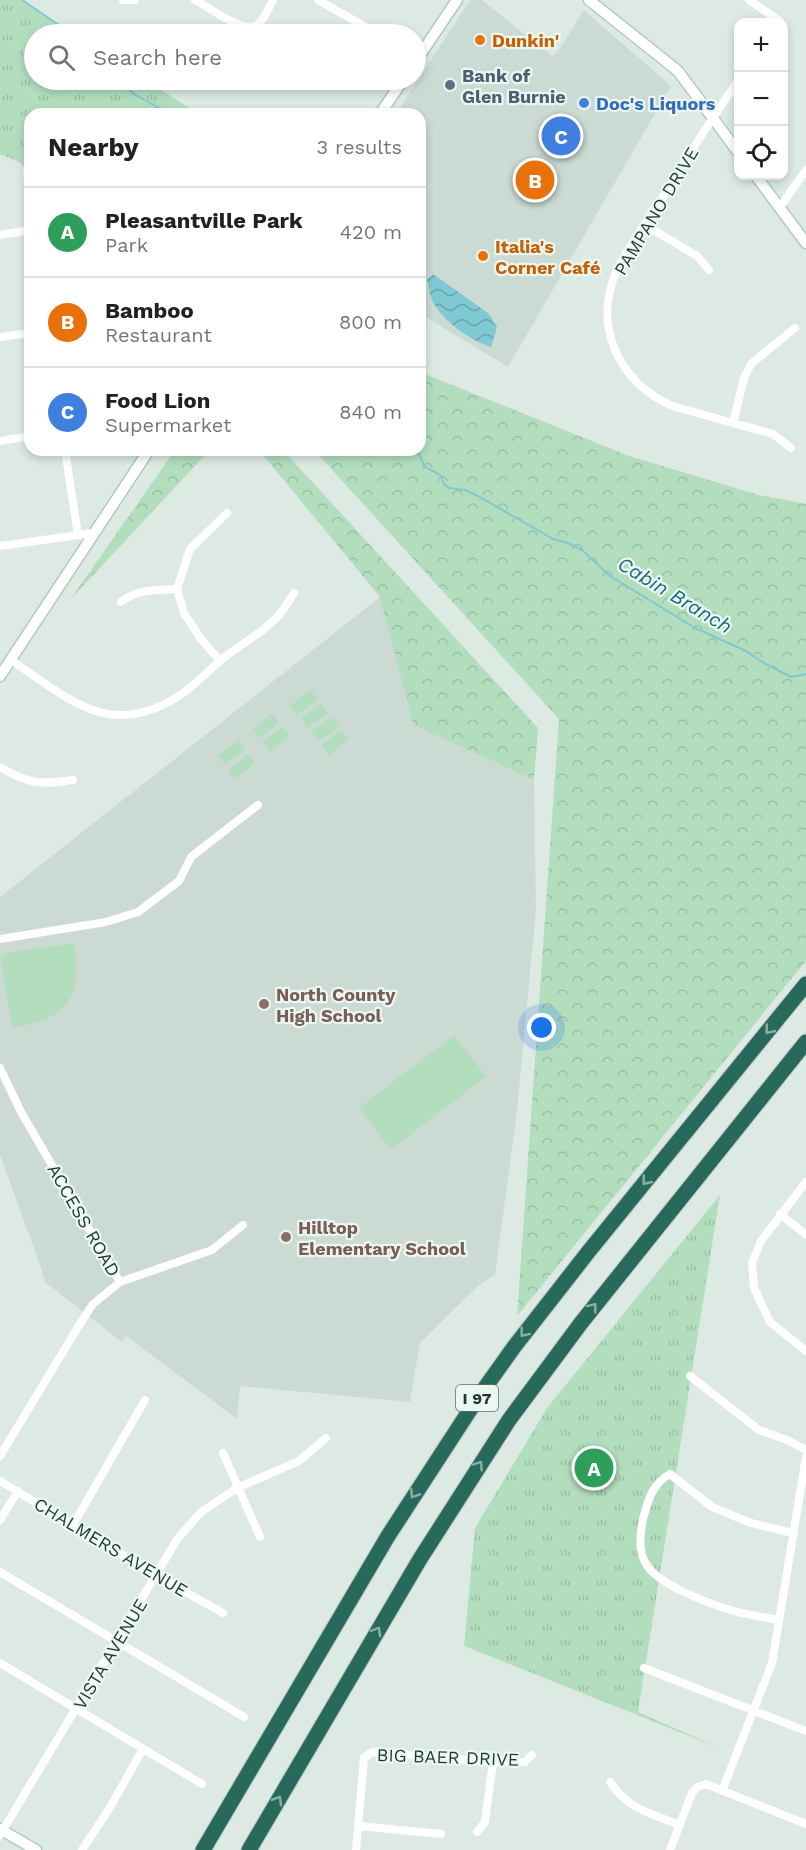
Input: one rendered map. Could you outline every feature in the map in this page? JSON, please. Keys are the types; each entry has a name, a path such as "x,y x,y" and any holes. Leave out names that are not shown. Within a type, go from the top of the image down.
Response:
{"highway":[{"name":"I 97","path":"203,1850 388,1536 479,1396 589,1251 806,984"},
{"name":"I 97","path":"249,1850 420,1559 509,1420 581,1323 806,1043"}],"main road":[{"path":"426,44 457,0"},
{"path":"589,0 678,71 734,146"},
{"path":"384,108 396,90"},
{"path":"759,180 806,243"},
{"path":"0,676 145,456"},
{"path":"1,1831 36,1850"}],"street":[{"path":"123,0 135,0"},
{"path":"195,0 239,24"},
{"path":"258,24 273,0"},
{"path":"318,0 360,24"},
{"path":"748,0 775,18"},
{"name":"PAMPANO DRIVE","path":"734,87 617,270 608,298 607,317 610,336 620,363 636,384 657,399 672,406 773,434 791,448"},
{"path":"780,207 806,170"},
{"path":"645,225 697,256 709,270"},
{"path":"0,235 24,231"},
{"path":"733,423 744,378 751,364 795,328"},
{"path":"0,337 24,334"},
{"path":"0,441 24,437"},
{"path":"66,456 78,535"},
{"path":"220,661 184,614 177,589 190,549 227,513"},
{"path":"0,546 93,532"},
{"path":"122,602 129,595 143,591 177,589"},
{"path":"11,660 80,707 107,714 130,715 158,708 184,693 220,661 276,618 294,593"},
{"path":"0,767 28,782 43,784 73,780"},
{"path":"0,939 106,922 138,912 179,882 191,857 258,806"},
{"name":"ACCESS ROAD","path":"0,1068 21,1112 120,1282 212,1250 243,1225"},
{"path":"806,1182 761,1241 752,1263 754,1288 770,1322 806,1351"},
{"path":"780,1214 806,1234"},
{"path":"0,1456 82,1319 93,1304 120,1282"},
{"path":"690,1376 759,1430 806,1450"},
{"path":"73,1525 145,1400"},
{"name":"VISTA AVENUE","path":"1,1831 77,1709 178,1538 201,1512 237,1488 299,1461 326,1438"},
{"path":"223,1453 260,1537"},
{"path":"722,1791 772,1664 806,1457"},
{"path":"779,1620 734,1611 658,1578 646,1565 641,1551 641,1529 646,1503 660,1480 670,1474 712,1508 751,1523 793,1533"},
{"name":"CHALMERS AVENUE","path":"0,1480 157,1576 223,1613"},
{"path":"0,1520 18,1491"},
{"path":"0,1572 244,1717"},
{"path":"0,1674 3,1664 202,1784"},
{"path":"644,1668 806,1731"},
{"path":"82,1850 109,1809 143,1749"},
{"name":"BIG BAER DRIVE","path":"359,1826 364,1758 372,1752 493,1762 525,1762 532,1755"},
{"path":"477,1832 485,1822 493,1762"},
{"path":"610,1782 629,1804 680,1825"},
{"path":"670,1850 692,1793 697,1787 706,1785 806,1824"},
{"path":"356,1850 359,1826 441,1834"}],"shaded area":[{"path":"470,0 482,0 552,56 559,50 584,10 671,86 508,367 426,317 426,108 400,108 412,90 426,90 426,68"},
{"name":"North County High School","path":"380,597 413,725 534,780 536,910 517,1111 495,1275 479,1285 420,1343 410,1402 240,1386 237,1419 126,1336 122,1342 45,1282 0,1155 0,897"}],"green space":[{"path":"0,0 20,0 58,24 24,24 24,90 161,90 189,108 24,108 24,167 0,154"},
{"path":"426,374 629,456 759,495 806,504 806,961 517,1316 559,719 319,456 426,456"},
{"path":"171,456 204,456 70,600"},
{"path":"264,456 289,456 538,728 534,780 413,725 380,597"},
{"path":"310,690 318,699 297,715 290,706"},
{"path":"321,703 328,713 308,728 301,718"},
{"path":"272,713 279,722 260,738 253,729"},
{"path":"331,717 339,726 318,742 311,732"},
{"path":"283,726 290,736 270,752 263,742"},
{"path":"341,730 349,739 329,755 321,746"},
{"path":"238,740 245,750 225,765 218,756"},
{"path":"248,754 255,763 235,779 228,770"},
{"path":"74,943 76,979 67,1003 46,1019 12,1028 0,957 5,953"},
{"path":"454,1035 486,1076 391,1150 359,1108"},
{"path":"720,1195 638,1712 727,1751 464,1646 475,1528 547,1408"}],"water":[{"path":"433,274 488,313 497,327 491,347 460,331 436,307 432,301 427,279"}],"waterway":[{"name":"Cabin Branch","path":"22,0 57,24"},
{"name":"Cabin Branch","path":"129,90 159,108"},
{"name":"Cabin Branch","path":"420,456 425,467 441,476 444,484 449,488 465,490 478,496 553,539 582,550 610,576 695,628 746,651 791,677 806,674"}],"place":[{"name":"Dunkin'","path":"480,40"},
{"name":"Bank of Glen Burnie","path":"450,85"},
{"name":"Doc's Liquors","path":"584,103"},
{"name":"Food Lion","path":"561,136"},
{"name":"Bamboo","path":"535,180"},
{"name":"Italia's Corner Café","path":"483,256"},
{"name":"North County High School","path":"264,1004"},
{"name":"Hilltop Elementary School","path":"286,1237"},
{"name":"Pleasantville Park","path":"594,1468"}]}
